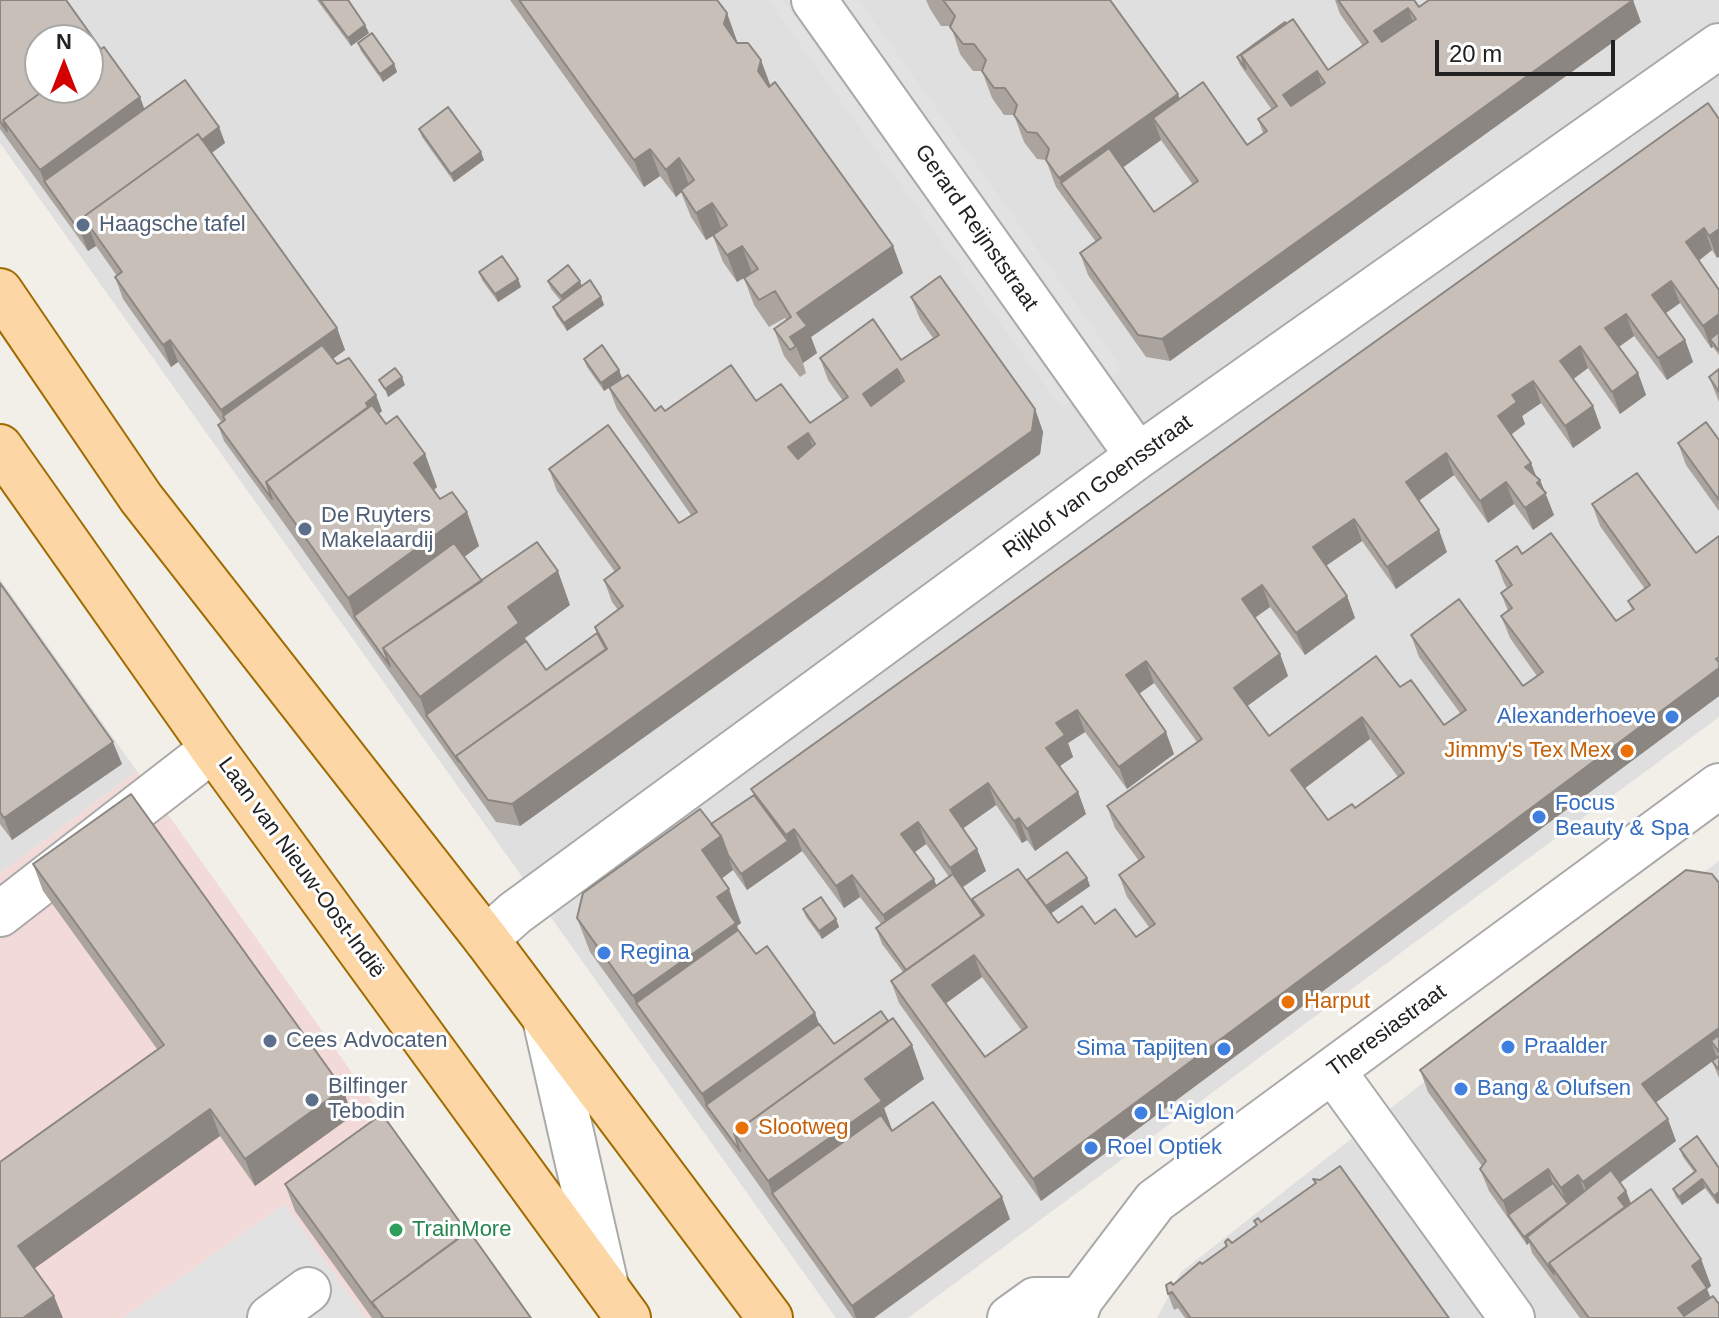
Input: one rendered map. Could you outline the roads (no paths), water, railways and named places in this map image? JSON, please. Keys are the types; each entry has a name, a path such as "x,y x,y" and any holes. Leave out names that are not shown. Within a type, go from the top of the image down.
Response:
{"main road":[{"name":"Laan van Nieuw-Oost-Indië","path":"0,291 141,498 486,939 770,1318"},
{"name":"Laan van Nieuw-Oost-Indië","path":"0,447 213,749 617,1302"}],"street":[{"name":"Gerard Reijnststraat","path":"814,0 1138,456"},
{"name":"Rijklof van Goensstraat","path":"486,939 515,913 1138,456 1719,46"},
{"path":"0,914 213,749"},
{"name":"Theresiastraat","path":"1010,1318 1035,1300 1077,1309 1155,1201 1718,790"},
{"name":"Laan van Nieuw-Oost-Indië","path":"546,1023 617,1302"},
{"path":"1333,1071 1512,1318"},
{"path":"270,1318 308,1290"}],"place":[{"name":"Haagsche tafel","path":"83,225"},
{"name":"De Ruyters Makelaardij","path":"305,529"},
{"name":"Alexanderhoeve","path":"1672,717"},
{"name":"Jimmy's Tex Mex","path":"1627,751"},
{"name":"Focus Beauty & Spa","path":"1539,817"},
{"name":"Regina","path":"604,953"},
{"name":"Harput","path":"1288,1002"},
{"name":"Cees Advocaten","path":"270,1041"},
{"name":"Praalder","path":"1508,1047"},
{"name":"Sima Tapijten","path":"1224,1049"},
{"name":"Bang & Olufsen","path":"1461,1089"},
{"name":"Bilfinger Tebodin","path":"312,1100"},
{"name":"L'Aiglon","path":"1141,1113"},
{"name":"Slootweg","path":"742,1128"},
{"name":"Roel Optiek","path":"1091,1148"},
{"name":"TrainMore","path":"396,1230"}]}
